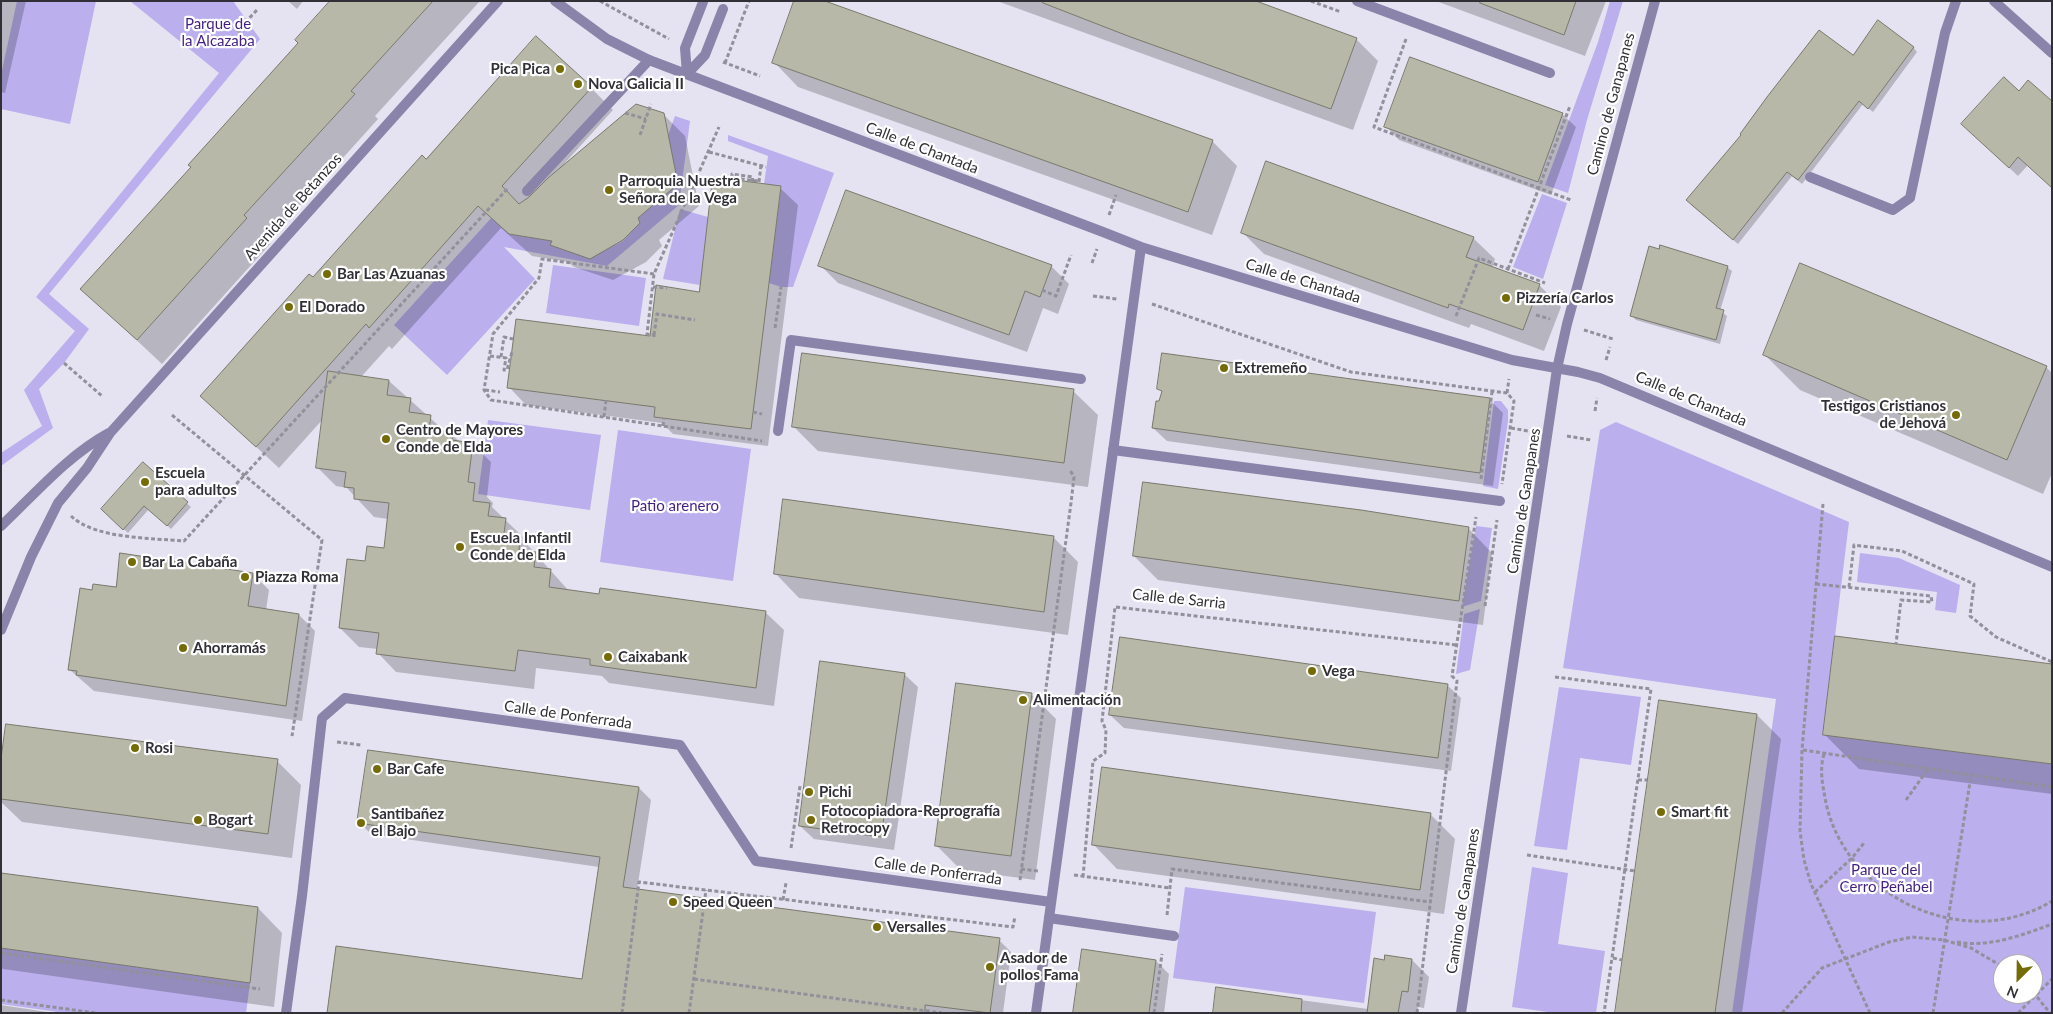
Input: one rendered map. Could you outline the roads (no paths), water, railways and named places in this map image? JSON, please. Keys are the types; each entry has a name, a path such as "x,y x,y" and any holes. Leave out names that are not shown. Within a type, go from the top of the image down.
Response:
{"street":[{"name":"Avenida de Betanzos","path":"1,630 31,557 58,503 87,468 110,433 498,1"},
{"name":"Calle de Chantada","path":"555,1 607,39 649,60 1141,247 1512,360 1600,378 2052,567"},
{"path":"1357,1 1550,73"},
{"name":"Camino de Ganapanes","path":"1461,1013 1557,369 1567,324 1655,1"},
{"path":"1810,177 1894,210 1910,198 1945,33 1956,1"},
{"path":"1994,1 2052,53"},
{"path":"687,74 686,48 703,2"},
{"path":"687,74 705,55 723,9"},
{"path":"527,191 649,60"},
{"path":"1036,1013 1141,247"},
{"path":"778,431 790,340 1082,379"},
{"name":"Avenida de Betanzos","path":"1,526 68,460 87,446 110,433"},
{"path":"1113,450 1500,501"},
{"name":"Calle de Ponferrada","path":"286,1013 302,896 322,718 345,698 680,745 756,861 1051,902"},
{"path":"1049,918 1169,936"}],"place":[{"name":"Pica Pica","path":"560,69"},
{"name":"Nova Galicia II","path":"578,84"},
{"name":"Parroquia Nuestra Señora de la Vega","path":"609,190"},
{"name":"Bar Las Azuanas","path":"327,274"},
{"name":"Pizzería Carlos","path":"1506,298"},
{"name":"El Dorado","path":"289,307"},
{"name":"Extremeño","path":"1224,368"},
{"name":"Testigos Cristianos de Jehová","path":"1956,415"},
{"name":"Centro de Mayores Conde de Elda","path":"386,439"},
{"name":"Escuela para adultos","path":"145,482"},
{"name":"Escuela Infantil Conde de Elda","path":"460,547"},
{"name":"Bar La Cabaña","path":"132,562"},
{"name":"Piazza Roma","path":"245,577"},
{"name":"Ahorramás","path":"183,648"},
{"name":"Caixabank","path":"608,657"},
{"name":"Vega","path":"1312,671"},
{"name":"Alimentación","path":"1023,700"},
{"name":"Rosi","path":"135,748"},
{"name":"Bar Cafe","path":"377,769"},
{"name":"Pichi","path":"809,792"},
{"name":"Smart fit","path":"1661,812"},
{"name":"Bogart","path":"198,820"},
{"name":"Fotocopiadora-Reprografía Retrocopy","path":"811,820"},
{"name":"Santibañez el Bajo","path":"361,823"},
{"name":"Speed Queen","path":"673,902"},
{"name":"Versalles","path":"877,927"},
{"name":"Asador de pollos Fama","path":"990,967"}],"park label":[{"name":"Parque de la Alcazaba","path":"218,32"},
{"name":"Patio arenero","path":"675,506"},
{"name":"Parque del Cerro Peñabel","path":"1886,878"}]}
